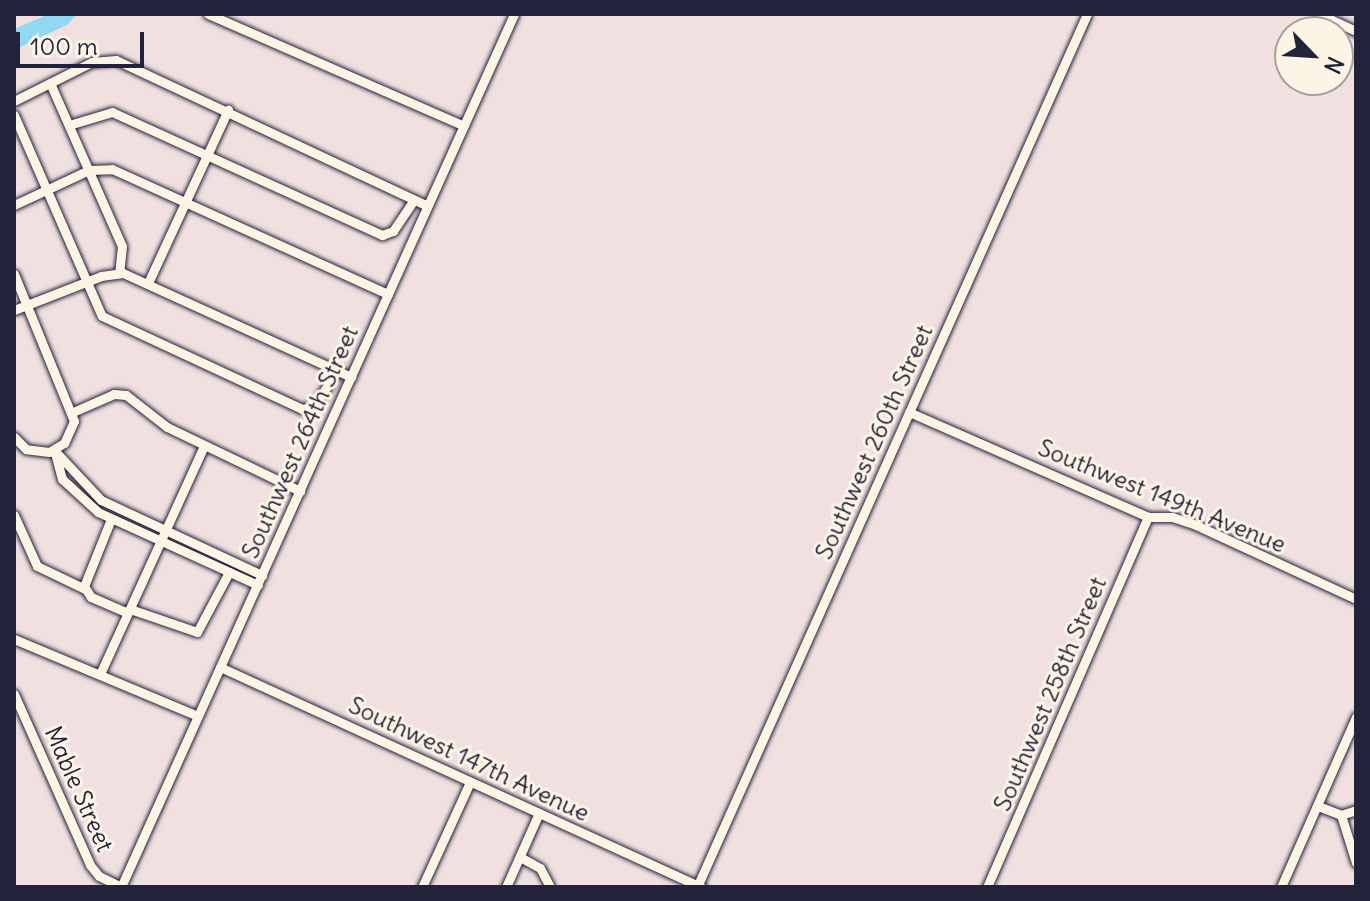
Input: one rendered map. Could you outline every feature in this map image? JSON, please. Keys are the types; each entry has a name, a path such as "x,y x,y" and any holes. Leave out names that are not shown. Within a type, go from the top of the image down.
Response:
{"street":[{"path":"208,14 464,126"},
{"name":"Southwest 264th Street","path":"122,887 514,14"},
{"name":"Southwest 260th Street","path":"698,887 1087,14"},
{"path":"1319,14 1356,31"},
{"path":"14,101 97,60 116,60 428,206"},
{"path":"50,83 122,246 119,273"},
{"path":"148,283 228,110"},
{"path":"69,125 108,111 382,235 393,231 414,200"},
{"path":"14,115 97,309 107,319 302,409 314,406 337,371"},
{"path":"14,205 89,170 112,169 388,294"},
{"path":"14,310 86,282 119,273 148,283 351,377"},
{"path":"14,274 73,412 71,432 54,450 54,462 66,484 111,519 258,585"},
{"path":"73,412 114,394 126,395 186,438 300,491"},
{"name":"Southwest 149th Avenue","path":"909,412 1148,517 1172,517 1196,525 1356,599"},
{"path":"14,437 29,450 54,450 96,497 262,575"},
{"path":"100,674 204,446"},
{"path":"14,515 37,566 85,589 93,599 197,632 229,572"},
{"name":"Southwest 258th Street","path":"987,887 1148,517"},
{"path":"85,589 111,519"},
{"path":"14,639 198,716"},
{"path":"14,651 25,644"},
{"name":"Southwest 147th Avenue","path":"220,667 698,887"},
{"name":"Mable Street","path":"14,694 90,865 99,876 122,887"},
{"path":"1281,887 1353,730 1356,717"},
{"path":"422,887 470,782"},
{"path":"1318,806 1341,815 1356,810"},
{"path":"506,887 539,813"},
{"path":"1341,815 1356,863"},
{"path":"520,857 540,868 550,887"}],"water":[{"path":"49,14 77,14 67,25 14,50 14,29"}]}
